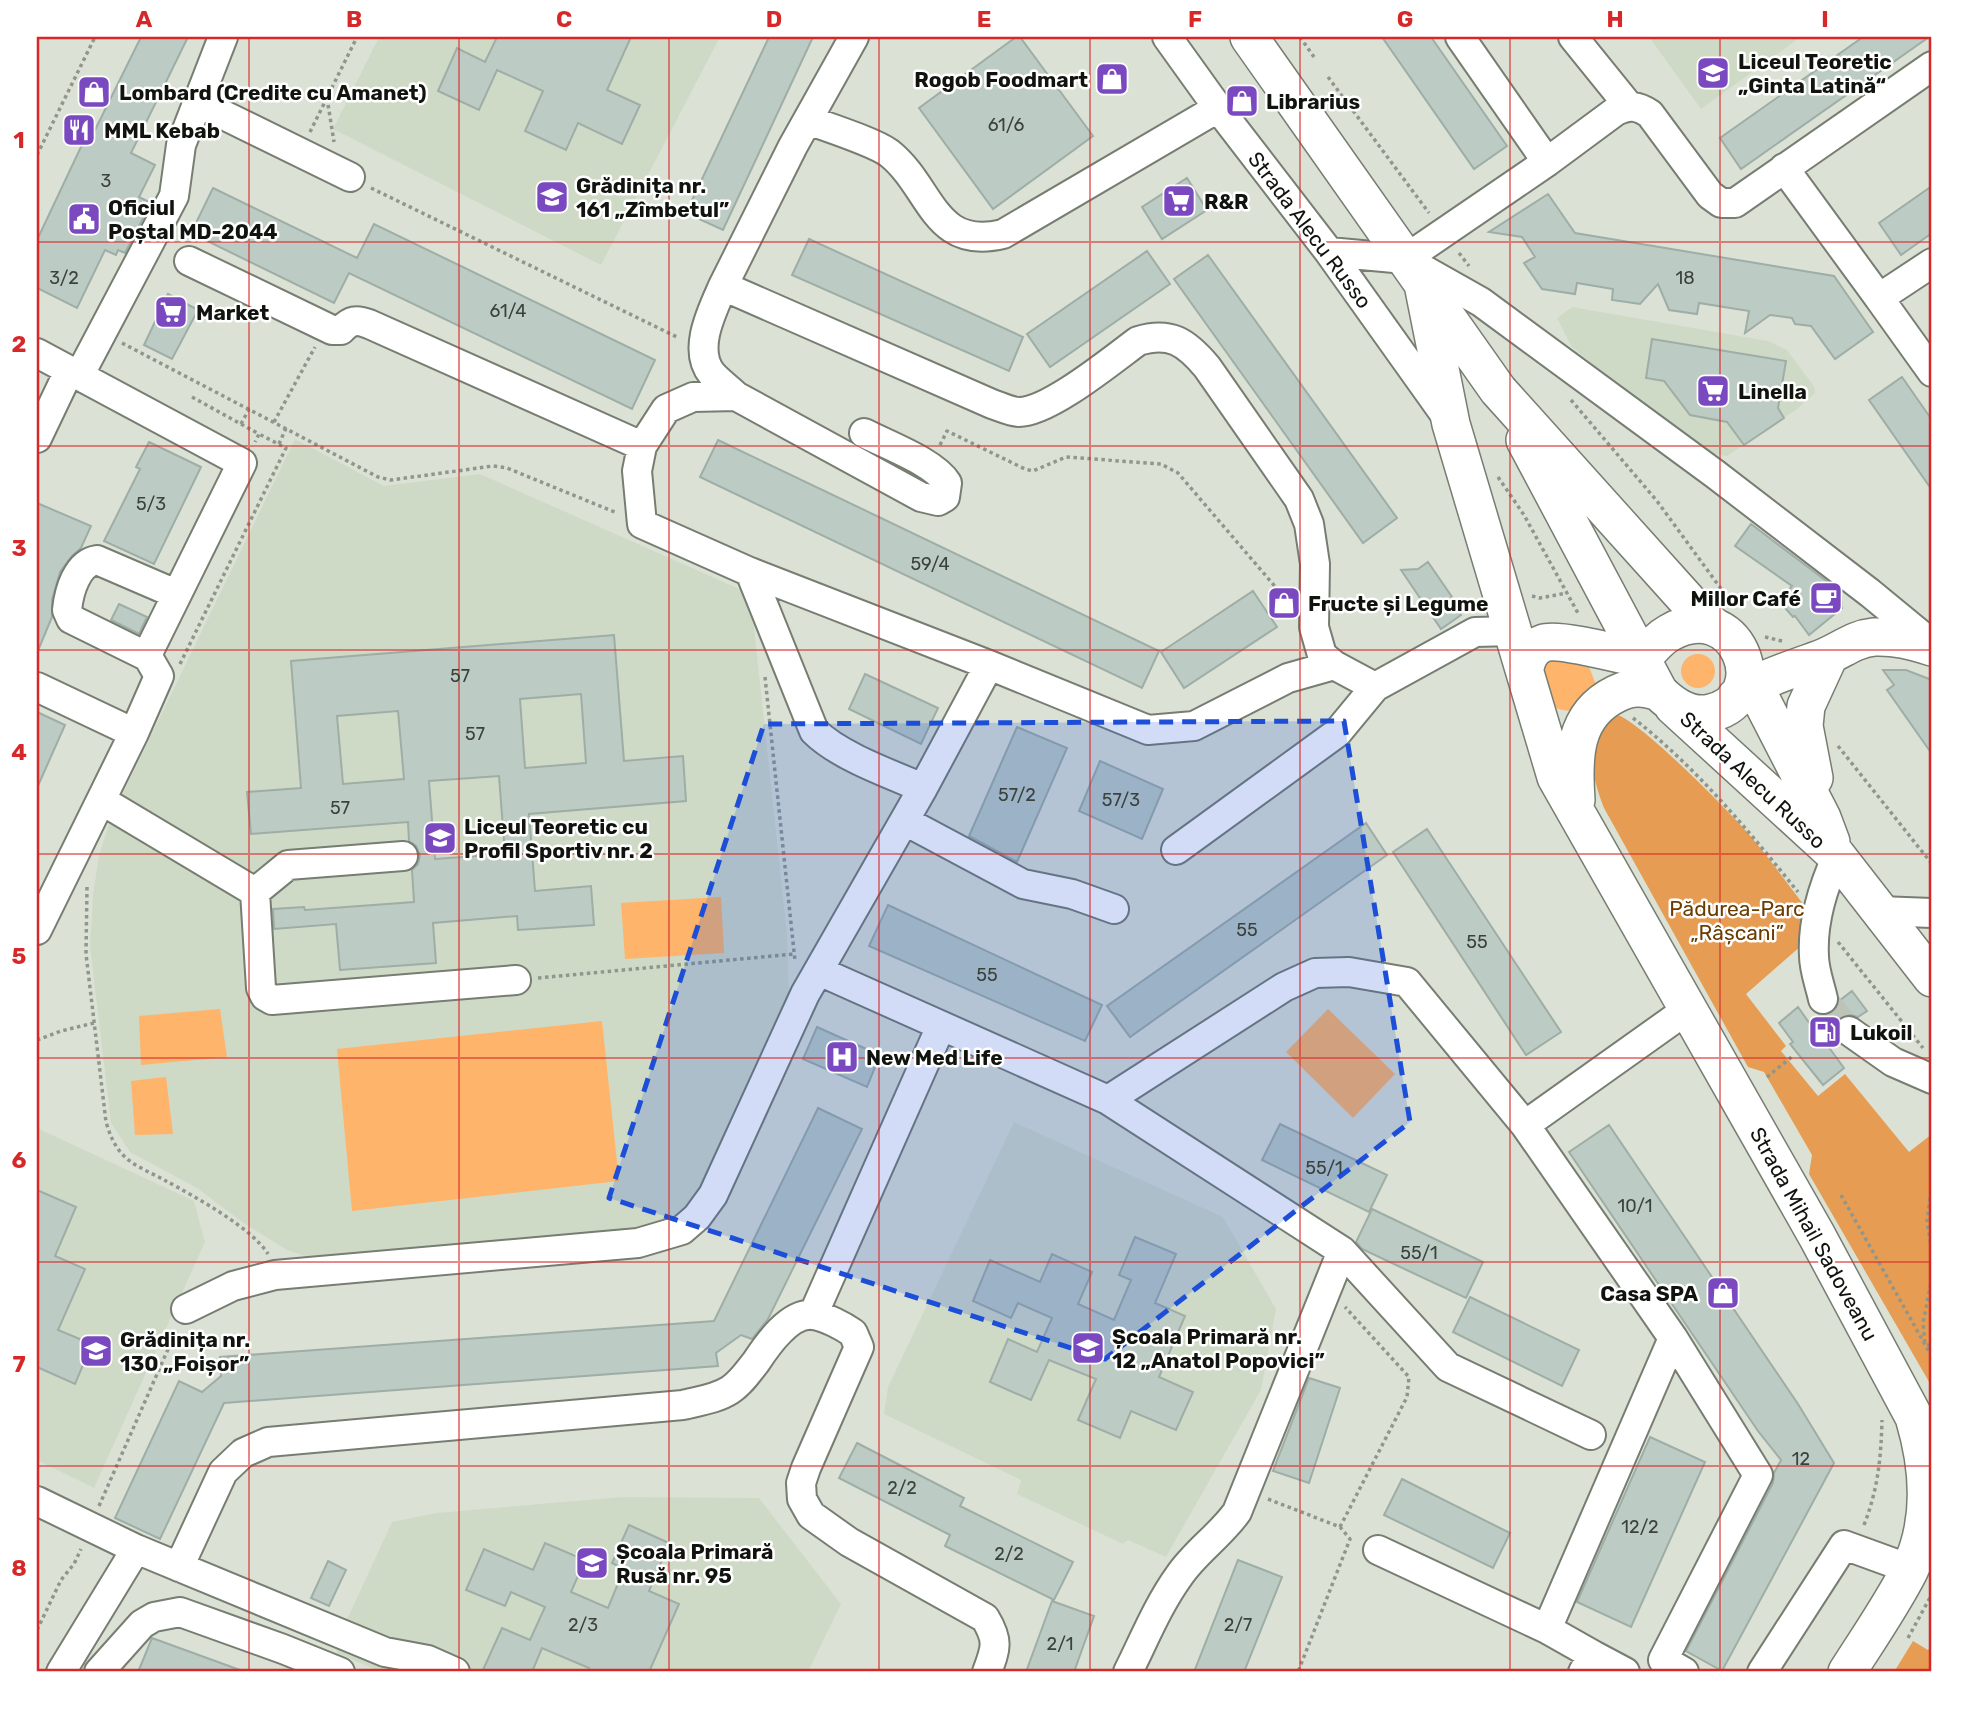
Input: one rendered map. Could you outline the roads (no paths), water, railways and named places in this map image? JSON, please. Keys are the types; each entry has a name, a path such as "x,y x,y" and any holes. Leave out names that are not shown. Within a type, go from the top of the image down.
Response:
{"main road":[{"name":"Strada Alecu Russo","path":"1249,37 1498,390 1695,610 1737,664 1822,818 1837,856"},
{"name":"Strada Mihail Sadoveanu","path":"1414,272 1451,424 1556,777 1817,1236 1914,1418 1924,1450 1926,1505 1920,1539 1926,1590 1847,1672"},
{"name":"Strada Alecu Russo","path":"1498,390 1642,659"},
{"path":"1642,659 1668,633 1698,624 1737,664"},
{"path":"1513,631 1552,642 1642,659 1664,697"},
{"path":"1737,664 1793,655 1829,656 1856,640 1873,637 1905,638 1932,646"},
{"path":"1552,642 1535,647 1530,653 1530,683 1545,712 1562,722 1587,716 1608,698 1628,688 1643,687 1698,715 1712,713 1726,707 1737,664"},
{"path":"1822,818 1804,726 1806,706 1829,656"},
{"name":"Strada Alecu Russo","path":"1664,697 1837,856 1932,978"},
{"name":"Strada Mihail Sadoveanu","path":"1577,812 1574,769 1579,738 1587,716"}],"street":[{"path":"37,438 102,332 174,196 181,145 223,37"},
{"path":"854,37 723,286 704,340 703,358 711,373 736,396 921,497 937,501 945,497 947,484 943,477 928,466 864,433"},
{"name":"Strada Alecu Russo","path":"1167,37 1329,252 1451,424"},
{"path":"1460,37 1547,162"},
{"path":"1573,37 1628,105"},
{"path":"1414,272 1547,162 1615,111 1628,105 1641,107 1650,114 1710,195 1721,203 1735,203 1932,66"},
{"path":"197,102 344,174"},
{"path":"808,120 887,152 905,169 946,226 967,236 988,238 1003,234 1218,108"},
{"path":"1784,168 1932,372"},
{"path":"1329,252 1414,272 1481,302 1726,483 1870,593 1932,646"},
{"path":"189,261 337,331 351,321 369,324 642,446"},
{"path":"1880,298 1932,263"},
{"path":"723,286 992,404 1017,412 1037,409 1053,400 1138,341 1152,337 1182,342 1207,367 1299,499 1310,524 1313,542 1314,628 1322,654 1334,665 1375,687"},
{"path":"37,353 242,463 176,594 148,657"},
{"path":"736,396 693,397 666,409 642,446 637,471 642,524 750,572 1148,730 1194,726 1288,678 1334,665"},
{"path":"37,930 134,733 159,676 148,657 71,618 67,610 68,601 78,575 90,561 100,560 176,594"},
{"path":"750,572 814,731 839,750 923,788"},
{"path":"1176,849 1336,733 1375,687 1475,632 1513,631"},
{"path":"186,1310 233,1286 275,1275 638,1243 682,1230 697,1217 713,1195 812,982 905,821 989,665"},
{"path":"37,687 134,733"},
{"path":"101,800 255,892"},
{"path":"905,821 1023,884 1072,894 1114,909"},
{"path":"255,892 288,865 403,856"},
{"path":"1824,999 1814,957 1817,916 1825,885 1837,856"},
{"path":"255,892 261,988 265,996 272,1000 516,980"},
{"path":"1879,911 1932,914"},
{"path":"1108,1100 1283,986 1315,973 1349,972 1407,982 1525,1125 1673,1338 1758,1475 1663,1660 1684,1672"},
{"path":"812,982 941,1026 1108,1100 1342,1251 1448,1367 1591,1435"},
{"path":"1525,1125 1688,1009"},
{"path":"813,1315 941,1026"},
{"path":"1849,1031 1893,1062 1932,1079"},
{"path":"1128,1672 1178,1577 1237,1512 1342,1251"},
{"path":"178,1567 223,1472 243,1453 268,1442 684,1405 710,1399 731,1390 746,1376 758,1358 788,1325 799,1317 813,1315 853,1333 859,1347 806,1468 801,1483 802,1499 811,1515 849,1542 985,1618 994,1633 996,1647 987,1672"},
{"path":"1547,1629 1673,1338"},
{"path":"37,1501 136,1549 385,1652 428,1660 455,1672"},
{"path":"1762,1672 1844,1545 1926,1590"},
{"path":"61,1672 136,1549"},
{"path":"1378,1550 1547,1629 1588,1663 1625,1672"},
{"path":"99,1672 142,1624 154,1617 180,1612 340,1672"},
{"path":"283,1649 297,1628 304,1623 318,1624"}],"tunnel":[{"path":"1823,999 1849,1031"}],"place":[{"name":"Liceul Teoretic „Ginta Latină“","path":"1713,73"},
{"name":"Rogob Foodmart","path":"1112,79"},
{"name":"Lombard (Credite cu Amanet)","path":"94,92"},
{"name":"Librarius","path":"1242,101"},
{"name":"MML Kebab","path":"79,130"},
{"name":"Grădinița nr. 161 „Zîmbetul”","path":"552,197"},
{"name":"R&R","path":"1179,201"},
{"name":"Oficiul Poștal MD-2044","path":"84,219"},
{"name":"Market","path":"171,312"},
{"name":"Linella","path":"1713,391"},
{"name":"Millor Café","path":"1826,598"},
{"name":"Fructe și Legume","path":"1284,603"},
{"name":"Liceul Teoretic cu Profil Sportiv nr. 2","path":"440,838"},
{"name":"Lukoil","path":"1825,1032"},
{"name":"New Med Life","path":"842,1057"},
{"name":"Casa SPA","path":"1723,1293"},
{"name":"Școala Primară nr. 12 „Anatol Popovici”","path":"1088,1348"},
{"name":"Grădinița nr. 130 „Foișor”","path":"96,1351"},
{"name":"Școala Primară Rusă nr. 95","path":"592,1563"}],"park label":[{"name":"Pădurea-Parc „Râșcani”","path":"1737,920"}]}
